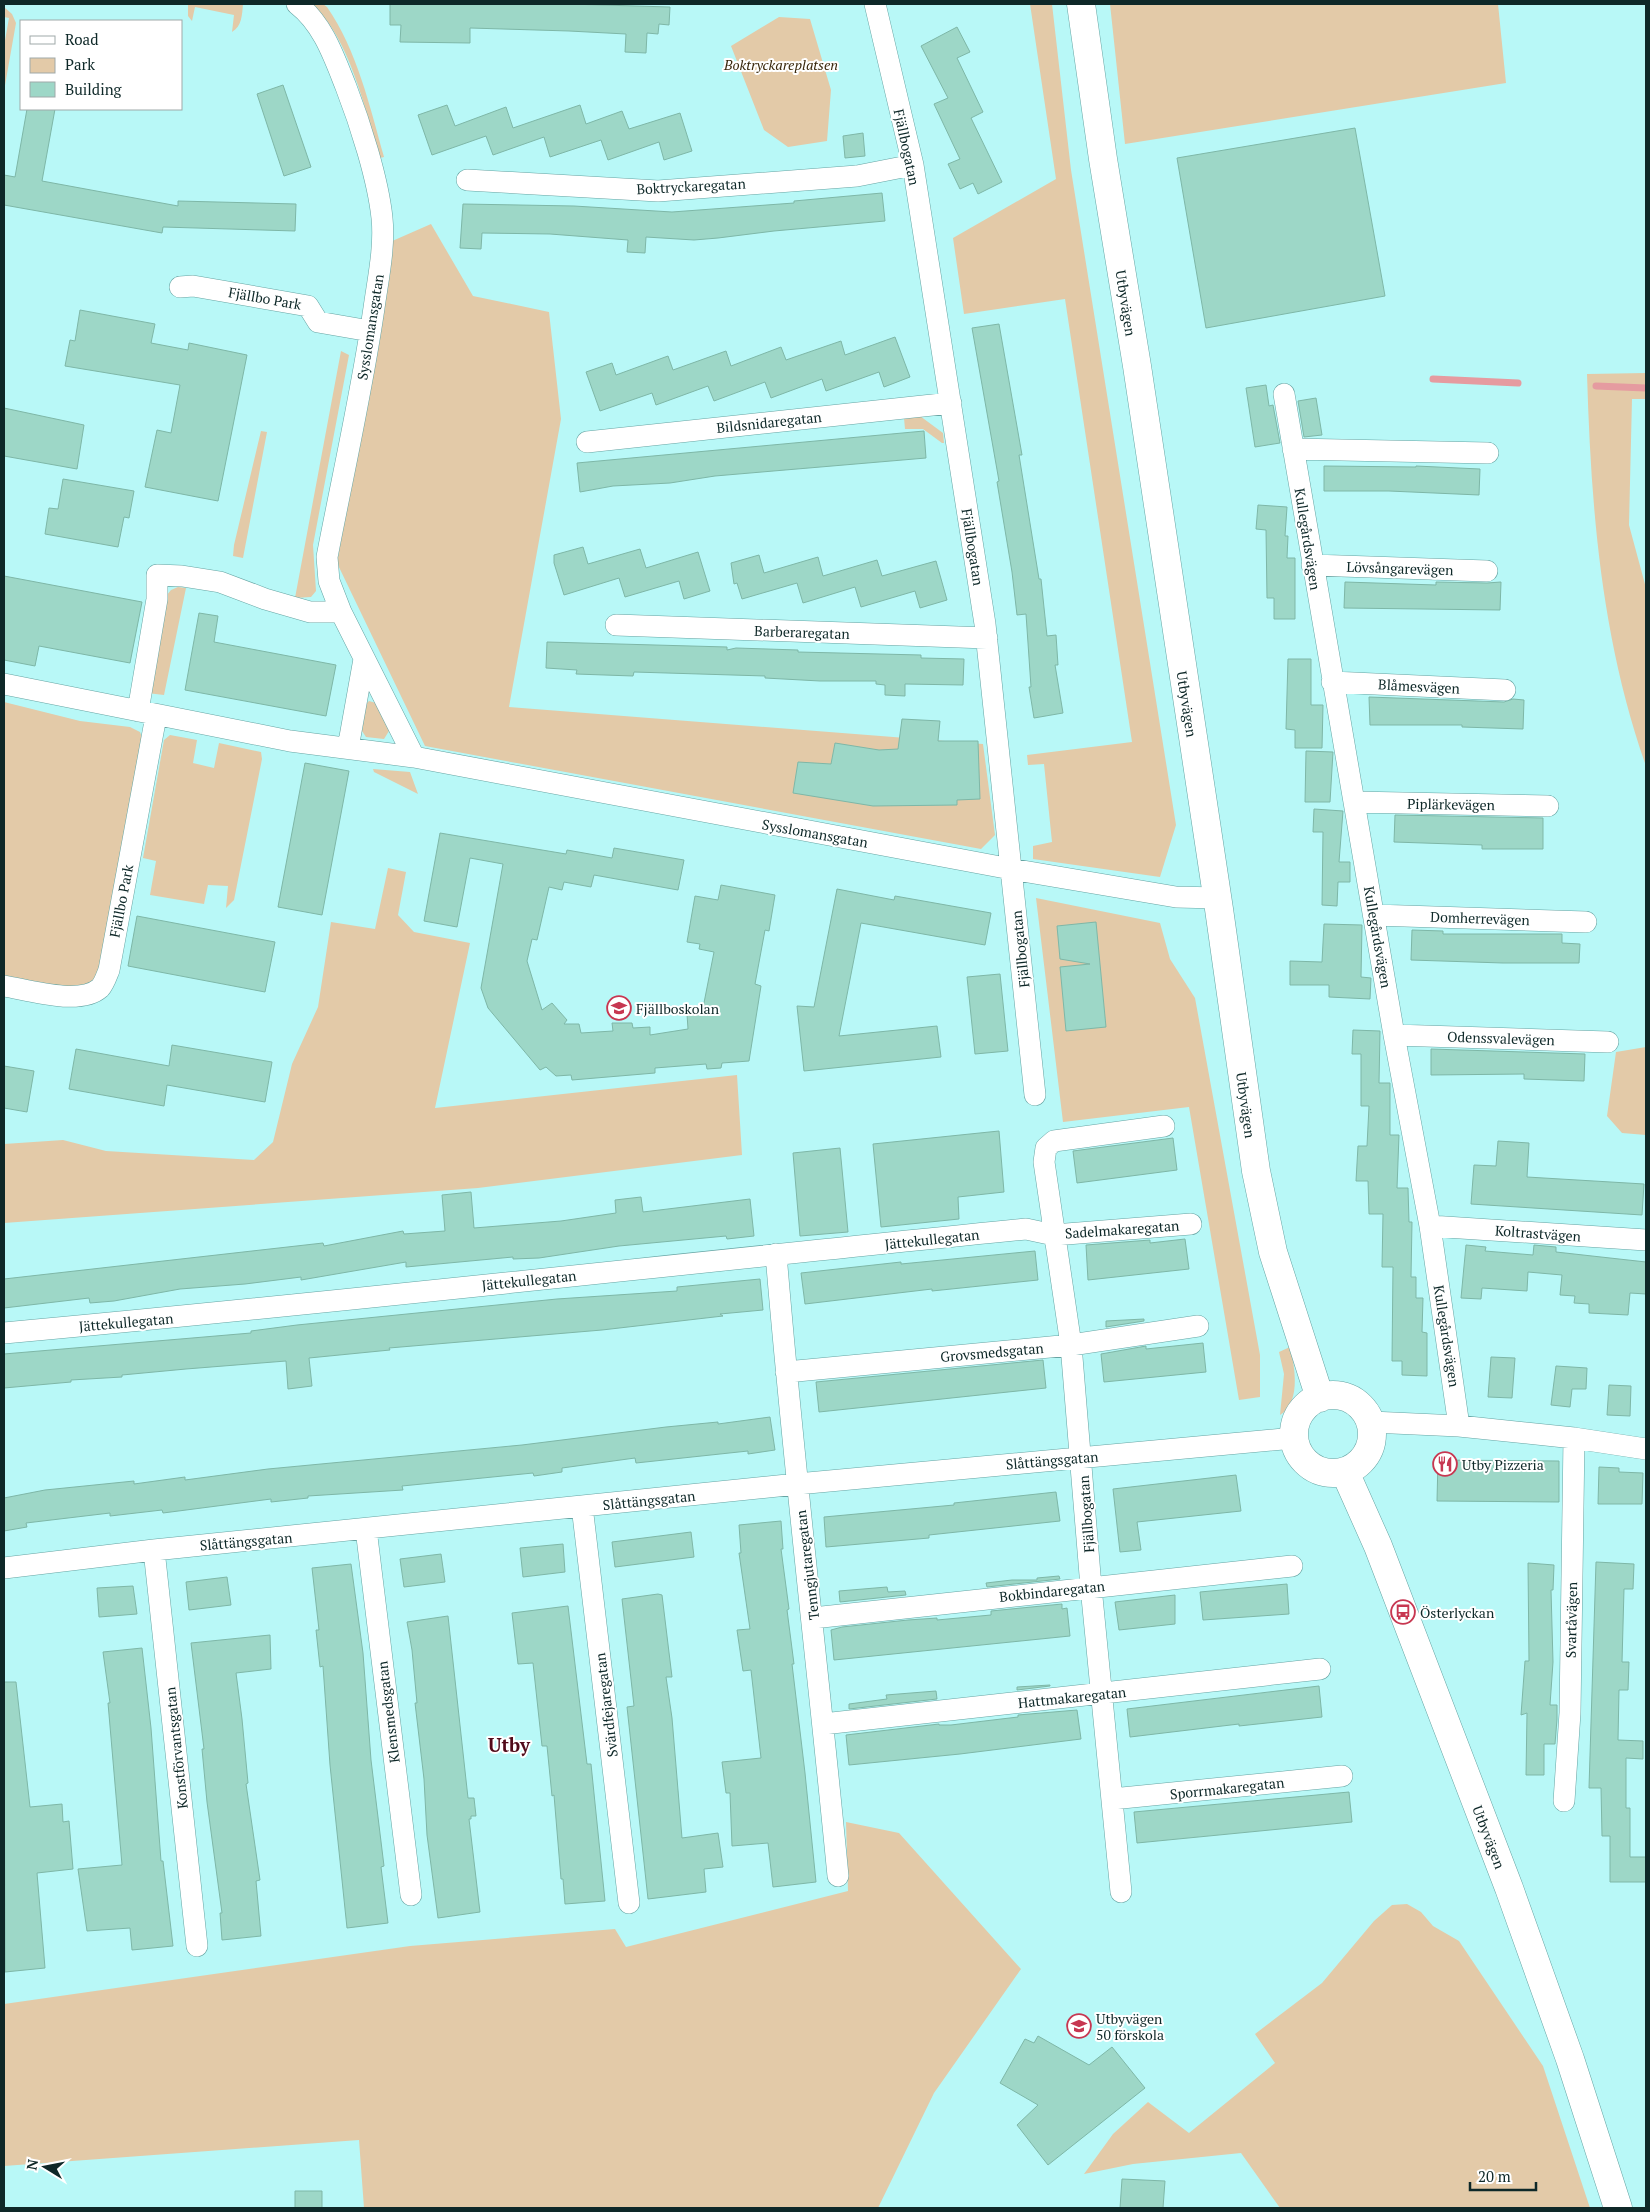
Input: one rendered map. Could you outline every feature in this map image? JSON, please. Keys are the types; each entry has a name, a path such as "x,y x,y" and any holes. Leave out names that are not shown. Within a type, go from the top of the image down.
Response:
{"street":[{"name":"Sysslomansgatan","path":"297,4 307,12 329,44 355,110 376,186 382,218 382,251 370,330 327,556 329,582 341,612 414,757"},
{"name":"Fjällbogatan","path":"874,4 912,165 987,638 1035,1095"},
{"name":"Utbyvägen","path":"1081,4 1103,159 1137,366 1217,898 1256,1171 1273,1252 1320,1398"},
{"name":"Boktryckaregatan","path":"467,180 658,191 857,176 912,165"},
{"name":"Fjällbo Park","path":"180,287 193,286 308,306 318,322 370,330"},
{"name":"Kullegårdsvägen","path":"1284,394 1332,682 1394,1035 1430,1226 1459,1426"},
{"name":"Bildsnidaregatan","path":"587,442 951,403"},
{"path":"1293,449 1488,453"},
{"name":"Lövsångarevägen","path":"1312,565 1487,571"},
{"name":"Fjällbo Park","path":"4,986 48,994 87,995 101,987 109,970 147,714 157,599 157,575 182,576 220,582 265,599 310,612 341,612"},
{"name":"Barberaregatan","path":"616,625 987,638"},
{"path":"348,748 364,659"},
{"name":"Blåmesvägen","path":"1332,682 1505,690"},
{"path":"4,684 147,714"},
{"name":"Sysslomansgatan","path":"147,714 290,741 414,757 1011,869 1176,897 1217,898"},
{"name":"Piplärkevägen","path":"1354,802 1548,806"},
{"name":"Domherrevägen","path":"1374,915 1586,922"},
{"name":"Odenssvalevägen","path":"1394,1035 1608,1042"},
{"name":"Fjällbogatan","path":"1121,1892 1091,1587 1071,1345 1044,1162 1046,1148 1054,1140 1164,1126"},
{"name":"Sadelmakaregatan","path":"1054,1234 1191,1224"},
{"name":"Koltrastvägen","path":"1430,1226 1646,1240"},
{"name":"Jättekullegatan","path":"4,1333 285,1307 431,1290 1026,1229 1054,1234"},
{"name":"Tenngjutaregatan","path":"776,1254 797,1484 813,1618 838,1876"},
{"name":"Grovsmedsgatan","path":"786,1372 1071,1345 1198,1326"},
{"path":"1338,1395 1347,1397 1362,1407 1371,1422 1373,1431 1370,1448 1360,1463 1345,1472 1328,1473 1312,1467 1300,1454 1294,1438 1298,1417 1307,1405 1320,1398 1338,1395"},
{"path":"1371,1422 1459,1426 1574,1438 1646,1449"},
{"name":"Slåttängsgatan","path":"4,1568 154,1550 366,1530 797,1484 1294,1438"},
{"name":"Svartåvägen","path":"1564,1801 1570,1713 1574,1438"},
{"name":"Utbyvägen","path":"1345,1472 1378,1546 1509,1888 1570,2059 1618,2208"},
{"name":"Svärdfejaregatan","path":"582,1506 629,1903"},
{"name":"Klensmedsgatan","path":"366,1530 411,1894"},
{"name":"Konstförvantsgatan","path":"154,1550 198,1946"},
{"name":"Bokbindaregatan","path":"813,1618 1292,1566"},
{"name":"Hattmakaregatan","path":"824,1724 1320,1669"},
{"name":"Sporrmakaregatan","path":"1112,1799 1342,1776"}],"green space":[{"path":"188,4 243,4 241,20 238,27 232,32 234,15 195,7 192,21 188,16"},
{"path":"311,4 323,4 327,7 347,42 362,79 384,157 380,158 362,97 346,54 325,18"},
{"path":"1030,4 1052,4 1071,170 1176,825 1160,877 1033,859 1033,846 1052,842 1044,764 1028,765 1027,755 1132,742 1065,299 964,314 953,238 1056,179"},
{"path":"1110,4 1498,4 1506,83 1125,144"},
{"path":"4,7 12,14 16,23 4,91 4,46 9,18 4,17"},
{"name":"Boktryckareplatsen","path":"779,17 810,19 831,90 827,141 788,147 764,130 731,46"},
{"path":"431,224 473,296 549,312 561,419 509,707 983,744 995,835 981,849 425,746 337,563 390,242"},
{"path":"341,351 349,355 313,545 316,591 311,597 295,598"},
{"path":"1646,373 1646,399 1632,399 1629,525 1646,588 1646,766 1618,670 1601,572 1592,474 1587,374"},
{"path":"920,416 943,433 944,443 923,429 905,429 904,418"},
{"path":"261,431 267,432 243,558 233,556 234,545"},
{"path":"178,587 186,588 164,695 147,693 166,596 171,590"},
{"path":"369,701 376,703 389,731 384,739 366,737 362,731 366,704"},
{"path":"4,702 80,721 130,727 140,732 143,740 100,977 81,991 4,980"},
{"path":"170,735 197,740 193,763 214,768 219,743 261,752 262,759 234,900 226,908 228,886 208,885 204,904 150,895 156,861 143,858 164,740"},
{"path":"373,769 410,772 418,794 374,772"},
{"path":"388,868 406,872 398,915 414,932 470,943 435,1108 737,1075 742,1155 478,1188 4,1223 4,1144 63,1140 106,1151 254,1160 273,1142 292,1064 318,1007 331,922 375,929"},
{"path":"1036,898 1160,923 1170,959 1195,998 1260,1355 1260,1397 1239,1400 1189,1107 1063,1122"},
{"path":"1646,1047 1646,1135 1622,1133 1607,1116 1616,1052"},
{"path":"1290,1347 1295,1374 1294,1393 1287,1409 1280,1415 1284,1374 1279,1352"},
{"path":"846,1822 899,1833 1021,1969 934,2093 878,2208 364,2208 359,2140 4,2166 4,2004 410,1946 615,1929 626,1947 848,1891"},
{"path":"1407,1904 1421,1912 1433,1926 1459,1941 1543,2066 1590,2208 1280,2208 1241,2153 1133,2164 1084,2174 1113,2134 1148,2102 1189,2133 1275,2063 1255,2034 1322,1983 1374,1921 1392,1905"}],"building":[{"path":"390,4 568,4 670,7 669,25 659,24 658,34 647,33 646,53 625,52 626,34 569,31 470,28 470,43 400,42 401,25 390,25"},
{"path":"957,27 970,52 957,58 983,112 971,118 1002,182 978,194 973,183 960,189 948,164 960,159 934,104 948,98 921,46"},
{"path":"283,85 311,167 284,176 257,94"},
{"path":"447,105 455,126 506,107 513,128 580,105 586,124 622,111 629,129 680,113 692,151 664,160 659,142 608,160 601,140 550,157 544,137 493,155 486,136 432,155 418,115"},
{"path":"27,110 55,110 42,181 178,206 178,201 296,204 295,231 163,227 162,233 4,205 4,175 15,177"},
{"path":"1355,128 1385,296 1206,328 1177,158"},
{"path":"863,133 865,156 845,158 843,136"},
{"path":"882,193 885,221 694,240 646,237 645,253 627,252 628,240 550,234 482,233 481,249 460,248 463,204 574,206 672,212 794,203 794,201"},
{"path":"80,310 155,324 151,343 188,350 189,343 247,355 218,501 145,487 157,430 171,433 180,385 65,366 70,340 75,341"},
{"path":"999,324 1022,455 1019,455 1039,579 1041,579 1047,636 1056,635 1058,665 1055,665 1063,713 1034,718 1029,687 1031,687 1026,614 1017,615 997,482 999,481 972,328"},
{"path":"895,337 910,377 884,387 879,372 826,391 822,379 771,398 765,382 714,401 708,386 656,405 652,393 600,411 586,372 612,363 616,375 668,356 673,370 726,351 731,366 781,347 786,360 841,341 845,355"},
{"path":"1266,385 1269,406 1273,405 1280,443 1255,447 1246,388"},
{"path":"1316,398 1322,435 1304,437 1298,401"},
{"path":"4,408 84,425 77,469 4,456"},
{"path":"924,431 926,458 715,476 670,483 613,486 580,492 577,463"},
{"path":"1324,466 1416,466 1480,469 1479,495 1389,491 1324,491"},
{"path":"63,479 134,491 129,518 124,517 118,547 45,534 49,508 58,509"},
{"path":"1258,505 1287,507 1285,536 1288,536 1287,558 1295,558 1295,619 1274,619 1274,598 1267,598 1266,530 1256,529"},
{"path":"583,547 588,564 640,549 646,568 698,552 710,591 684,599 679,581 625,597 619,578 564,595 554,563 554,555"},
{"path":"759,555 764,573 818,557 823,576 877,560 882,576 936,561 947,600 920,608 915,591 861,607 855,587 803,603 797,583 742,599 737,583 734,584 731,563"},
{"path":"4,576 142,602 130,663 39,646 35,666 4,660"},
{"path":"1345,582 1436,585 1436,582 1501,582 1500,610 1344,608"},
{"path":"199,613 218,616 214,642 336,665 326,716 185,690"},
{"path":"547,642 727,647 727,650 736,648 798,650 798,652 921,655 921,658 964,659 963,685 905,684 905,696 885,695 885,685 876,684 876,681 820,681 765,678 765,676 634,672 633,676 576,674 577,670 546,668"},
{"path":"1288,659 1311,659 1311,705 1323,705 1322,748 1295,748 1295,730 1286,729"},
{"path":"1369,697 1504,702 1513,699 1524,700 1523,729 1462,727 1462,725 1370,725"},
{"path":"902,719 940,721 938,741 978,741 980,799 957,800 957,805 873,806 793,793 798,762 831,764 835,743 879,750 898,749"},
{"path":"1306,751 1333,752 1330,802 1305,802"},
{"path":"305,763 349,771 322,915 278,907"},
{"path":"1314,809 1343,811 1339,862 1350,862 1350,882 1338,882 1337,906 1322,905 1323,832 1313,832"},
{"path":"1395,815 1543,818 1543,849 1482,849 1482,845 1394,842"},
{"path":"440,833 566,854 567,850 612,858 614,848 684,860 678,890 594,875 591,887 564,882 562,890 549,887 537,940 532,939 527,961 542,1010 552,1003 567,1020 564,1024 579,1024 581,1033 613,1031 612,1023 632,1023 633,1028 650,1027 650,1035 688,1029 687,1014 702,1013 714,952 699,949 700,944 687,942 695,896 718,900 721,885 775,895 769,931 765,930 755,984 761,986 749,1061 722,1063 721,1068 707,1069 706,1064 655,1068 655,1073 572,1080 571,1075 556,1076 546,1067 540,1070 488,1008 481,988 503,864 470,858 457,927 424,921"},
{"path":"837,889 894,900 895,896 991,913 985,945 861,923 839,1036 937,1026 941,1057 804,1071 797,1006 814,1007"},
{"path":"137,916 275,942 265,992 128,966"},
{"path":"1096,922 1106,1027 1066,1031 1060,967 1090,964 1060,959 1057,926"},
{"path":"1324,924 1362,925 1361,977 1371,978 1370,999 1329,997 1329,985 1290,985 1290,961 1322,962"},
{"path":"1412,930 1443,931 1443,934 1562,934 1562,943 1580,944 1579,963 1411,960"},
{"path":"1000,974 1008,1051 975,1054 967,977"},
{"path":"1353,1030 1380,1031 1379,1083 1390,1083 1390,1135 1399,1135 1397,1188 1408,1188 1409,1222 1412,1222 1411,1277 1416,1277 1416,1298 1423,1298 1422,1332 1427,1333 1427,1376 1402,1375 1402,1361 1392,1361 1393,1267 1382,1267 1383,1214 1369,1214 1368,1181 1356,1181 1358,1146 1367,1146 1369,1106 1361,1106 1361,1054 1352,1054"},
{"path":"172,1045 272,1062 265,1102 167,1085 164,1106 69,1089 76,1049 169,1066"},
{"path":"1431,1049 1585,1054 1584,1081 1524,1079 1524,1074 1431,1075"},
{"path":"4,1066 34,1071 27,1112 4,1108"},
{"path":"999,1131 1004,1192 958,1197 959,1219 881,1227 873,1144"},
{"path":"1173,1138 1177,1170 1077,1183 1073,1151"},
{"path":"1498,1141 1529,1143 1527,1177 1644,1184 1642,1215 1471,1204 1474,1165 1496,1166"},
{"path":"840,1148 848,1232 800,1236 793,1153"},
{"path":"471,1192 474,1228 561,1221 616,1213 615,1200 641,1197 643,1212 750,1199 754,1236 727,1239 726,1236 619,1246 539,1258 513,1259 513,1257 406,1267 406,1262 301,1280 301,1277 180,1289 114,1301 90,1303 89,1298 4,1308 4,1279 323,1243 324,1246 403,1231 404,1234 445,1231 442,1195"},
{"path":"1185,1239 1189,1269 1088,1280 1086,1245 1150,1240 1150,1243"},
{"path":"1466,1245 1486,1247 1485,1251 1533,1255 1534,1245 1556,1247 1556,1252 1646,1262 1646,1294 1630,1293 1628,1315 1589,1313 1589,1304 1574,1303 1575,1296 1560,1295 1562,1275 1528,1272 1527,1291 1482,1288 1481,1299 1461,1298"},
{"path":"1035,1251 1038,1280 932,1291 932,1289 805,1304 801,1273 901,1262 901,1264"},
{"path":"760,1279 763,1310 602,1330 389,1348 390,1350 309,1358 312,1386 288,1389 286,1361 122,1375 122,1377 71,1380 71,1382 4,1388 4,1354 251,1333 251,1331 297,1325 557,1299 677,1291 677,1287"},
{"path":"1144,1319 1144,1321 1106,1327 1106,1321"},
{"path":"1203,1343 1206,1372 1104,1382 1101,1354 1146,1346 1146,1349"},
{"path":"1491,1357 1515,1358 1512,1398 1488,1397"},
{"path":"1043,1360 1046,1388 819,1412 816,1382"},
{"path":"1556,1366 1587,1368 1586,1389 1572,1389 1570,1407 1551,1405"},
{"path":"1609,1385 1631,1386 1630,1416 1607,1415"},
{"path":"770,1417 775,1450 748,1454 748,1451 636,1463 635,1458 562,1468 562,1472 534,1476 533,1473 402,1486 403,1490 308,1496 308,1498 271,1502 271,1499 163,1513 162,1510 110,1516 110,1513 26,1523 27,1527 4,1531 4,1498 45,1490 134,1481 134,1484 185,1477 185,1480 268,1469 522,1445 666,1427 718,1422 718,1424"},
{"path":"1438,1460 1559,1461 1559,1502 1437,1501"},
{"path":"1599,1467 1619,1468 1619,1472 1643,1473 1642,1504 1598,1504"},
{"path":"1236,1475 1241,1511 1137,1522 1141,1550 1120,1552 1113,1489"},
{"path":"1056,1492 1060,1521 929,1535 929,1538 826,1547 824,1517 954,1505 954,1503"},
{"path":"781,1521 783,1549 781,1549 789,1609 787,1610 794,1664 792,1664 816,1882 773,1887 768,1843 732,1846 730,1793 726,1793 722,1762 761,1758 751,1670 743,1671 737,1630 750,1629 739,1553 741,1553 739,1525"},
{"path":"691,1532 694,1557 615,1567 612,1542"},
{"path":"563,1544 565,1572 523,1577 520,1548"},
{"path":"441,1554 445,1582 404,1587 400,1559"},
{"path":"1596,1562 1634,1564 1633,1589 1624,1589 1622,1662 1629,1662 1628,1690 1619,1690 1618,1740 1643,1741 1643,1759 1626,1758 1626,1808 1630,1808 1630,1857 1646,1857 1646,1882 1610,1882 1610,1836 1602,1836 1601,1788 1589,1788"},
{"path":"1528,1563 1554,1565 1553,1590 1551,1590 1553,1662 1550,1705 1557,1705 1557,1719 1555,1744 1544,1744 1544,1775 1526,1775 1527,1713 1521,1715 1525,1661 1529,1661"},
{"path":"351,1564 363,1653 371,1760 384,1866 381,1867 388,1923 347,1928 330,1765 323,1666 320,1667 316,1630 319,1630 312,1568"},
{"path":"1059,1576 1060,1579 987,1587 986,1583 1037,1580 1037,1578"},
{"path":"227,1577 231,1605 189,1610 186,1582"},
{"path":"1287,1584 1289,1614 1203,1620 1200,1592"},
{"path":"133,1586 137,1614 99,1617 97,1588"},
{"path":"887,1587 888,1592 905,1591 906,1595 840,1602 839,1591"},
{"path":"662,1595 672,1677 666,1677 672,1718 682,1838 718,1833 723,1867 704,1869 706,1892 648,1899 627,1707 634,1706 622,1599"},
{"path":"1175,1595 1175,1624 1119,1630 1115,1602"},
{"path":"1062,1604 1062,1609 1067,1608 1070,1636 834,1660 831,1630 842,1627 908,1620 937,1618 937,1620 991,1615 991,1611"},
{"path":"568,1606 587,1764 591,1764 605,1901 565,1904 554,1795 552,1796 547,1746 542,1746 533,1663 518,1664 512,1613"},
{"path":"448,1616 468,1798 474,1798 476,1816 471,1816 471,1819 469,1819 480,1912 438,1918 427,1835 424,1779 415,1703 417,1703 412,1650 407,1622"},
{"path":"270,1635 271,1669 236,1673 248,1783 246,1784 260,1880 256,1881 261,1936 222,1940 220,1913 222,1913 207,1802 202,1749 204,1749 191,1643"},
{"path":"142,1648 151,1728 161,1861 163,1861 173,1946 132,1950 130,1928 87,1931 78,1869 122,1865 108,1703 110,1703 103,1652"},
{"path":"4,1682 16,1682 30,1807 62,1804 63,1822 69,1821 73,1869 37,1873 45,1968 5,1972"},
{"path":"1050,1686 1017,1690 1017,1687"},
{"path":"1319,1686 1322,1717 1239,1726 1239,1724 1130,1737 1127,1709"},
{"path":"936,1691 937,1699 849,1709 849,1704 887,1699 886,1695"},
{"path":"1077,1710 1081,1739 849,1765 846,1735"},
{"path":"1349,1792 1352,1822 1137,1843 1134,1812"},
{"path":"1038,2036 1089,2065 1112,2047 1145,2088 1048,2165 1017,2125 1038,2105 1000,2083 1025,2039 1034,2043"},
{"path":"1122,2179 1165,2181 1163,2208 1120,2208"},
{"path":"295,2191 322,2191 322,2208 295,2208"}],"waterway":[{"path":"1433,379 1518,383"},
{"path":"1596,386 1646,388"}],"place":[{"name":"Fjällboskolan","path":"619,1008"},
{"name":"Utby Pizzeria","path":"1445,1464"},
{"name":"Österlyckan","path":"1403,1612"},
{"name":"Utbyvägen 50 förskola","path":"1079,2026"}],"district":[{"name":"Utby","path":"509,1744"}]}
